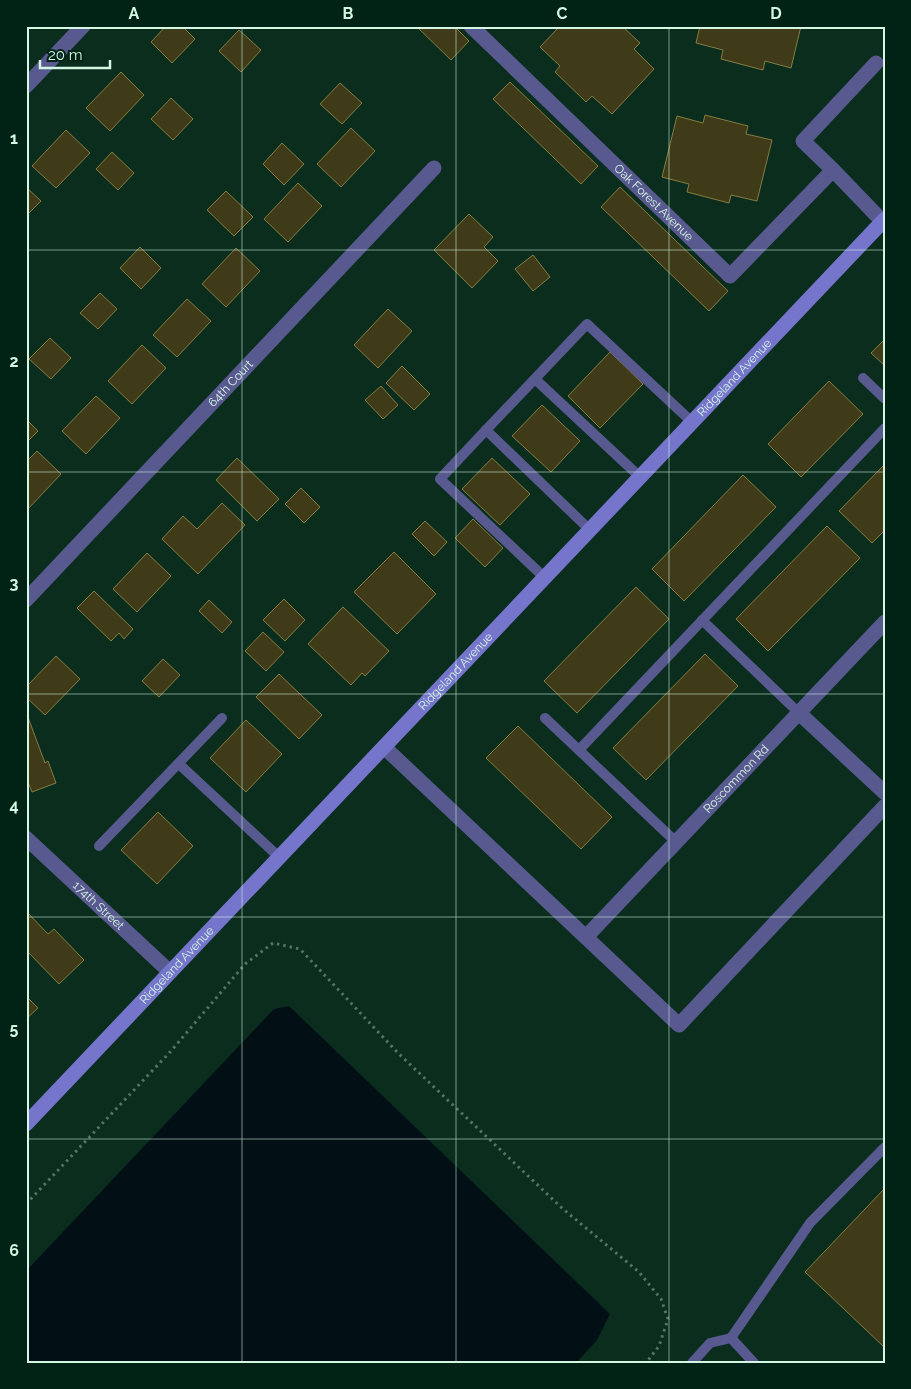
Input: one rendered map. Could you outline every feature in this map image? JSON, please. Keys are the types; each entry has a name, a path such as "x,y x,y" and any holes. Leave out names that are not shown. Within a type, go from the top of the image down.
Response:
{"street":[{"path":"26,86 83,26"},
{"name":"Oak Forest Avenue","path":"471,26 730,276 832,170"},
{"path":"876,62 803,141 884,222"},
{"name":"64th Court","path":"26,600 434,168"},
{"name":"Ridgeland Avenue","path":"26,1124 884,222"},
{"name":"Roscommon Rd","path":"586,937 885,622"},
{"path":"799,713 885,793"},
{"path":"384,747 679,1025 885,806"},
{"name":"174th Street","path":"26,838 170,972"}],"lane":[{"path":"544,578 440,479 486,430 587,324 692,422"},
{"path":"862,378 885,399"},
{"path":"535,379 640,477"},
{"path":"578,750 885,428"},
{"path":"486,430 590,530"},
{"path":"702,620 799,713"},
{"path":"99,846 222,718"},
{"path":"545,718 676,842"},
{"path":"179,764 279,857"},
{"path":"692,1363 710,1343 731,1338 810,1223 885,1147"},
{"path":"731,1338 754,1363"}],"path":[{"path":"26,1204 164,1058 245,964 273,943 300,949 398,1053 563,1209 639,1272 662,1299 668,1319 659,1346 646,1363"}],"shaded area":[{"path":"289,1006 610,1314 597,1340 576,1363 26,1363 26,1271 274,1009"}],"building":[{"path":"166,26 182,26 195,39 172,63 151,42"},
{"path":"416,26 454,26 469,41 451,60"},
{"path":"560,26 622,26 640,43 634,49 654,69 612,114 592,96 586,102 555,72 560,66 540,47"},
{"path":"700,26 801,26 791,68 765,61 763,70 721,59 723,50 696,43"},
{"path":"239,30 261,50 241,72 219,51"},
{"path":"121,72 144,95 110,131 86,108"},
{"path":"510,82 598,166 581,184 493,99"},
{"path":"340,83 362,103 342,124 320,104"},
{"path":"171,98 193,119 173,140 151,119"},
{"path":"705,115 748,126 746,134 772,140 757,201 731,195 729,203 687,192 689,184 662,177 677,116 703,123"},
{"path":"351,128 375,151 341,187 317,164"},
{"path":"66,130 90,153 56,188 32,166"},
{"path":"282,143 304,164 284,185 263,164"},
{"path":"112,152 134,173 118,190 96,169"},
{"path":"298,183 322,206 288,242 264,219"},
{"path":"26,187 41,201 26,216"},
{"path":"620,187 728,291 709,311 601,207"},
{"path":"226,191 253,217 234,236 207,210"},
{"path":"469,214 493,237 484,247 498,261 472,288 434,250"},
{"path":"140,247 161,268 141,289 120,268"},
{"path":"236,248 260,271 226,307 202,284"},
{"path":"533,255 550,277 533,291 515,269"},
{"path":"100,293 117,309 98,329 80,313"},
{"path":"187,299 211,321 177,357 153,335"},
{"path":"388,309 412,331 378,368 354,345"},
{"path":"50,338 71,358 51,379 29,359"},
{"path":"885,339 885,366 871,353"},
{"path":"142,345 166,368 132,404 108,381"},
{"path":"610,352 643,384 600,428 568,396"},
{"path":"402,366 430,394 414,410 386,383"},
{"path":"829,381 863,414 801,477 768,444"},
{"path":"381,386 398,405 383,419 365,400"},
{"path":"96,396 120,418 86,454 62,431"},
{"path":"542,405 580,441 551,472 512,436"},
{"path":"26,419 38,431 26,443"},
{"path":"37,451 61,474 27,510 26,462"},
{"path":"237,458 279,499 257,521 216,480"},
{"path":"492,458 530,494 500,525 462,489"},
{"path":"885,464 885,530 872,543 839,511"},
{"path":"743,475 776,507 684,601 652,569"},
{"path":"301,488 320,507 304,523 285,504"},
{"path":"222,503 245,525 198,574 162,539 183,516 197,529"},
{"path":"473,519 503,548 485,567 455,538"},
{"path":"425,521 447,542 434,556 412,534"},
{"path":"827,526 860,558 768,651 736,619"},
{"path":"394,552 436,594 397,634 354,592"},
{"path":"147,553 171,576 137,612 113,589"},
{"path":"636,587 669,619 577,713 544,681"},
{"path":"94,591 133,629 124,639 119,633 111,641 77,608"},
{"path":"284,599 305,620 285,641 263,620"},
{"path":"209,600 232,622 222,633 199,611"},
{"path":"343,607 389,651 365,676 362,673 351,685 308,644"},
{"path":"263,632 284,652 266,671 245,651"},
{"path":"705,654 738,686 646,780 613,748"},
{"path":"56,656 80,679 45,715 26,697 26,687"},
{"path":"163,659 180,675 159,697 142,681"},
{"path":"279,674 322,715 299,739 256,697"},
{"path":"26,712 45,763 48,761 56,783 32,792 26,777"},
{"path":"246,720 282,754 246,792 210,758"},
{"path":"518,726 612,817 581,849 486,758"},
{"path":"158,812 193,846 157,884 121,850"},
{"path":"26,911 48,934 54,929 84,960 59,984 26,950"},
{"path":"26,996 38,1008 26,1019"},
{"path":"885,1188 885,1348 805,1272"}]}
